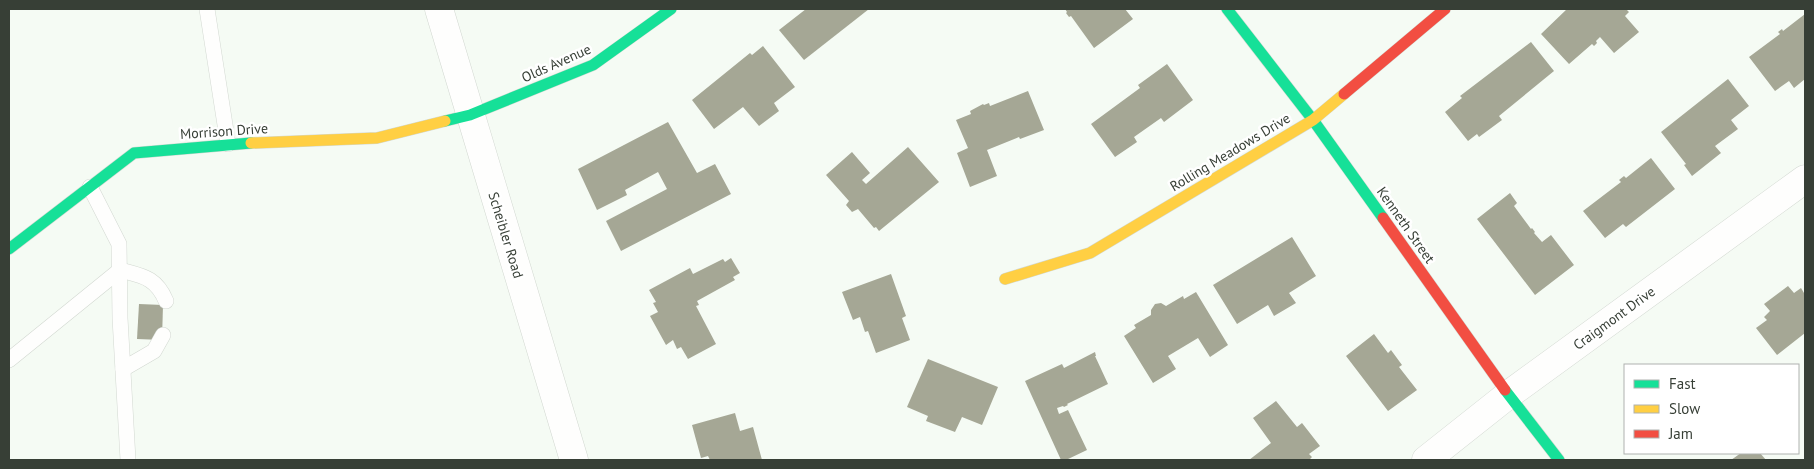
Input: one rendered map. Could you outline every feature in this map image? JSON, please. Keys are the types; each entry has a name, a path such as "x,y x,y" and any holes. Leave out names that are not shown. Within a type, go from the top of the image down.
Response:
{"street":[{"name":"Scheibler Road","path":"440,9 574,460"},
{"name":"Olds Avenue","path":"470,115 593,65 671,9"},
{"name":"Kenneth Street","path":"1227,9 1313,120 1508,395 1559,460"},
{"name":"Rolling Meadows Drive","path":"1005,279 1090,253 1313,120 1445,9"},
{"name":"Morrison Drive","path":"9,249 134,153 228,144 377,138 470,115"},
{"name":"Craigmont Drive","path":"1426,460 1508,395 1805,179"}],"lane":[{"path":"207,9 228,144"},
{"path":"90,187 119,244 128,460"},
{"path":"120,270 147,278 157,284 166,301"},
{"path":"9,360 120,270"},
{"path":"123,369 154,351 161,342 163,335"}],"building":[{"path":"806,9 869,9 804,60 779,30"},
{"path":"1065,9 1125,9 1133,19 1094,48 1071,16 1069,17 1066,13"},
{"path":"1567,9 1626,9 1629,12 1625,16 1639,32 1614,53 1600,37 1594,46 1592,44 1569,64 1541,34"},
{"path":"1805,14 1805,79 1794,88 1789,81 1775,91 1749,57 1780,34 1778,32 1782,29 1783,31"},
{"path":"1531,42 1554,71 1499,116 1502,120 1479,137 1477,134 1468,141 1445,112 1462,98 1460,96"},
{"path":"763,46 795,87 774,103 779,111 759,126 743,107 714,129 692,100 750,53 752,55"},
{"path":"1167,64 1193,100 1164,122 1161,118 1134,137 1137,142 1115,157 1091,124 1140,88 1138,85"},
{"path":"1728,79 1749,106 1731,120 1738,129 1715,146 1721,153 1692,176 1684,165 1686,164 1661,132"},
{"path":"1028,91 1044,130 1020,139 1019,137 987,150 997,176 970,187 957,153 968,148 956,120 971,114 970,111 983,104 989,103 990,106"},
{"path":"668,122 697,173 715,164 731,194 621,251 606,221 667,189 658,172 625,190 627,195 597,210 578,169"},
{"path":"908,147 939,182 879,231 876,227 874,228 858,209 852,212 846,205 849,201 826,175 852,152 870,173 862,180 866,184"},
{"path":"1651,158 1675,189 1626,227 1623,224 1605,238 1583,211 1621,182 1619,180 1624,176 1626,178"},
{"path":"1510,193 1517,203 1514,206 1542,242 1551,235 1574,265 1535,295 1477,219"},
{"path":"1292,237 1316,276 1289,293 1296,303 1274,316 1268,305 1237,324 1213,285"},
{"path":"731,258 740,273 733,277 735,280 697,301 699,305 696,306 716,344 688,359 681,347 677,349 673,340 666,345 650,316 658,312 653,303 656,302 649,290 690,268 693,274 723,259 725,262"},
{"path":"891,274 906,316 902,318 910,340 876,353 868,331 865,332 860,317 853,320 842,292"},
{"path":"1788,286 1794,293 1801,288 1804,293 1805,291 1805,333 1777,355 1756,328 1767,320 1764,317 1770,311 1764,304"},
{"path":"1196,292 1228,345 1210,357 1198,338 1168,356 1176,369 1153,383 1124,336 1136,328 1134,325 1151,315 1151,310 1155,304 1161,303 1166,306 1183,296 1184,299"},
{"path":"139,304 163,305 162,340 137,339"},
{"path":"1374,334 1388,353 1391,350 1402,365 1399,367 1417,390 1388,411 1346,356"},
{"path":"1095,352 1095,356 1108,384 1064,407 1057,408 1059,414 1068,410 1087,450 1066,460 1061,460 1025,381 1062,364 1064,368"},
{"path":"928,359 998,387 982,425 962,417 955,432 926,421 928,416 907,407"},
{"path":"1276,401 1297,427 1302,423 1320,446 1309,454 1312,457 1309,460 1249,460 1271,443 1253,418"},
{"path":"735,413 740,431 753,427 762,460 710,460 708,456 701,458 692,425"},
{"path":"1740,454 1761,454 1766,460 1731,460"}],"traffic: fast":[{"path":"445,121 470,115 593,65 671,9"},
{"path":"1227,9 1313,120 1383,218"},
{"path":"9,249 134,153 251,143"},
{"path":"1505,390 1559,460"}],"traffic: slow":[{"path":"1005,279 1090,253 1313,120 1344,94"},
{"path":"251,143 377,138 445,121"}],"traffic: jam":[{"path":"1344,94 1445,9"},
{"path":"1383,218 1505,390"}]}
